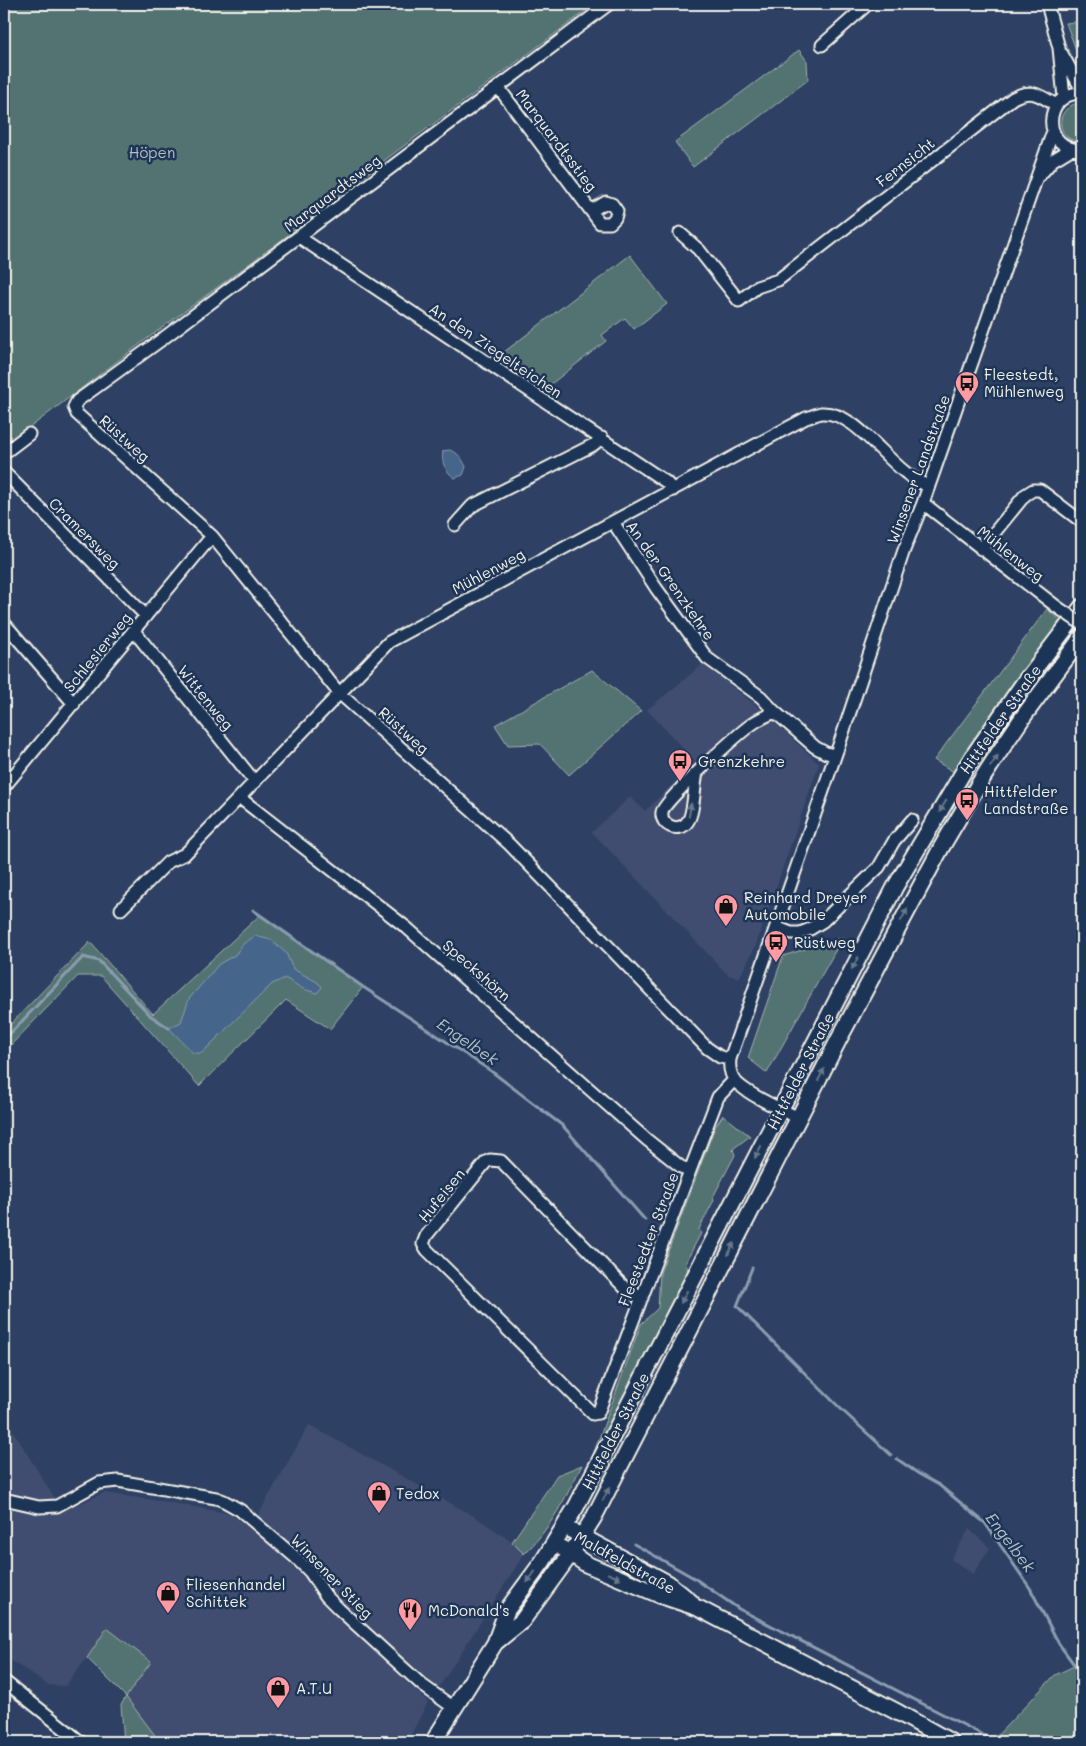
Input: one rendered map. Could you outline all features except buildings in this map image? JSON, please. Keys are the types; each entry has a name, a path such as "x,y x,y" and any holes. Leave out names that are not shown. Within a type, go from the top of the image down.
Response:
{"main road":[{"path":"1076,623 1082,607"},
{"name":"Hittfelder Straße","path":"495,1642 507,1610 559,1537 576,1507 895,888 966,768 1007,706 1076,623"},
{"name":"Hittfelder Straße","path":"495,1642 522,1621 583,1537 913,898 966,804 1023,718 1082,638"},
{"name":"Maldfeldstraße","path":"698,1608 668,1582 583,1537 571,1532 559,1537 560,1545 570,1555 586,1564 662,1596 698,1608 952,1742"},
{"path":"433,1742 495,1642"}],"street":[{"name":"Marquardtsweg","path":"74,407 77,401 609,4"},
{"path":"822,45 868,4"},
{"name":"Winsener Landstraße","path":"1047,4 1059,48 1082,92 1070,95 1060,101 1052,113 1051,122 1057,139 1077,150"},
{"name":"Winsener Landstraße","path":"1059,48 1060,101"},
{"name":"Marquardtsstieg","path":"498,87 591,211"},
{"name":"Fernsicht","path":"680,234 699,250 739,301 757,288 778,280 1013,98 1023,93 1033,93 1060,101"},
{"name":"Winsener Landstraße","path":"835,755 904,550 923,503 1053,131"},
{"name":"Winsener Landstraße","path":"1037,178 1053,160 1077,150"},
{"name":"An den Ziegelteichen","path":"299,237 602,438 666,482 673,490"},
{"name":"Rüstweg","path":"74,407 77,414 212,536 340,693 509,844 707,1048 720,1056 730,1059"},
{"name":"Mühlenweg","path":"121,909 168,862 185,854 389,642 806,418 821,413 839,417 853,425 912,480 929,486"},
{"path":"4,453 29,434"},
{"path":"455,525 472,506 593,445 602,438"},
{"name":"Cramersweg","path":"4,472 146,616"},
{"path":"981,549 1025,495 1033,490 1040,490 1082,522"},
{"name":"Mühlenweg","path":"923,503 1076,623"},
{"name":"An der Grenzkehre","path":"613,522 656,588 707,658 761,697 775,712"},
{"name":"Schlesierweg","path":"7,783 212,536"},
{"path":"4,623 74,704"},
{"name":"Wittenweg","path":"134,631 255,782"},
{"path":"697,773 688,821 683,826 675,828 669,826 663,821 661,816 662,808 697,773 753,723 775,712 814,747 835,755 730,1059 729,1069 734,1080 743,1088 799,1118"},
{"path":"4,769 7,783"},
{"name":"Speckshörn","path":"240,798 407,928 646,1140 681,1167 689,1170"},
{"path":"776,927 790,933 800,933 823,921 879,867 894,841 912,820"},
{"name":"Fleestedter Straße","path":"598,1414 718,1097 734,1080"},
{"name":"Hufeisen","path":"598,1414 593,1414 427,1250 423,1244 424,1240 486,1162 490,1160 501,1161 627,1290 642,1298"},
{"name":"Winsener Stieg","path":"4,1499 39,1507 57,1506 99,1483 118,1481 201,1495 224,1501 247,1516 295,1557 310,1572 326,1596 339,1609 422,1685 454,1708"},
{"path":"4,1681 81,1742"}],"shaded area":[{"path":"449,450 457,454 463,461 466,467 463,475 455,478 444,466 443,451"},
{"path":"703,664 758,707 819,764 755,947 739,978 728,975 592,832 630,797 645,811 696,762 647,710"},
{"path":"255,936 271,940 286,953 293,969 317,982 322,987 317,993 303,989 285,978 272,984 202,1053 193,1053 169,1028 181,1022 189,999 219,964 235,955 243,944"},
{"path":"7,1421 55,1499 77,1505 104,1493 168,1502 231,1514 264,1540 302,1575 321,1602 428,1702 407,1742 288,1742 285,1740 282,1742 160,1742 126,1697 107,1628 65,1686 48,1685 4,1656 4,1422"},
{"path":"309,1425 474,1516 512,1542 524,1554 439,1687 432,1684 340,1600 310,1560 258,1515"},
{"path":"969,1529 990,1548 973,1574 951,1559"}],"green space":[{"name":"Höpen","path":"4,4 595,4 4,447"},
{"path":"1075,22 1080,37 1082,37 1082,66 1066,23"},
{"path":"799,50 807,61 808,80 693,167 675,142"},
{"path":"1078,103 1082,104 1082,141 1067,137 1061,125 1061,118 1064,112 1070,106"},
{"path":"630,255 667,304 634,329 625,318 602,335 606,341 542,391 495,359"},
{"path":"1047,609 1061,621 1034,655 954,772 934,760"},
{"path":"592,670 641,711 569,775 540,744 508,745 495,725"},
{"path":"260,915 363,987 330,1029 286,1000 199,1086 101,976 78,976 4,1052 4,1031 90,942 153,1014"},
{"path":"843,937 767,1073 748,1058 783,956"},
{"path":"723,1115 750,1136 733,1149 735,1155 713,1197 714,1200 699,1229 701,1233 686,1262 688,1272 594,1461 590,1463 641,1324 658,1308 660,1273 715,1127"},
{"path":"582,1465 550,1524 524,1554 512,1542 557,1475"},
{"path":"107,1628 151,1662 126,1697 87,1658"},
{"path":"1082,1666 1082,1742 991,1742 1055,1675 1072,1667"},
{"path":"126,1697 160,1742 124,1742 121,1705"}],"waterway":[{"name":"Engelbek","path":"253,910 363,987 491,1071 563,1126 645,1220"},
{"name":"Engelbek","path":"4,1040 83,957 99,961 151,1016 169,1028"},
{"name":"Engelbek","path":"752,1268 737,1306 843,1411 891,1455"},
{"name":"Engelbek","path":"897,1459 939,1485 985,1523 1030,1588 1059,1644 1076,1667"},
{"path":"634,1544 694,1578 739,1609 987,1737"}],"place":[{"name":"Fleestedt, Mühlenweg","path":"967,404"},
{"name":"Grenzkehre","path":"680,782"},
{"name":"Hittfelder Landstraße","path":"967,821"},
{"name":"Reinhard Dreyer Automobile","path":"726,927"},
{"name":"Rüstweg","path":"776,963"},
{"name":"Tedox","path":"379,1514"},
{"name":"Fliesenhandel Schittek","path":"168,1614"},
{"name":"McDonald's","path":"410,1631"},
{"name":"A.T.U","path":"278,1709"}]}
